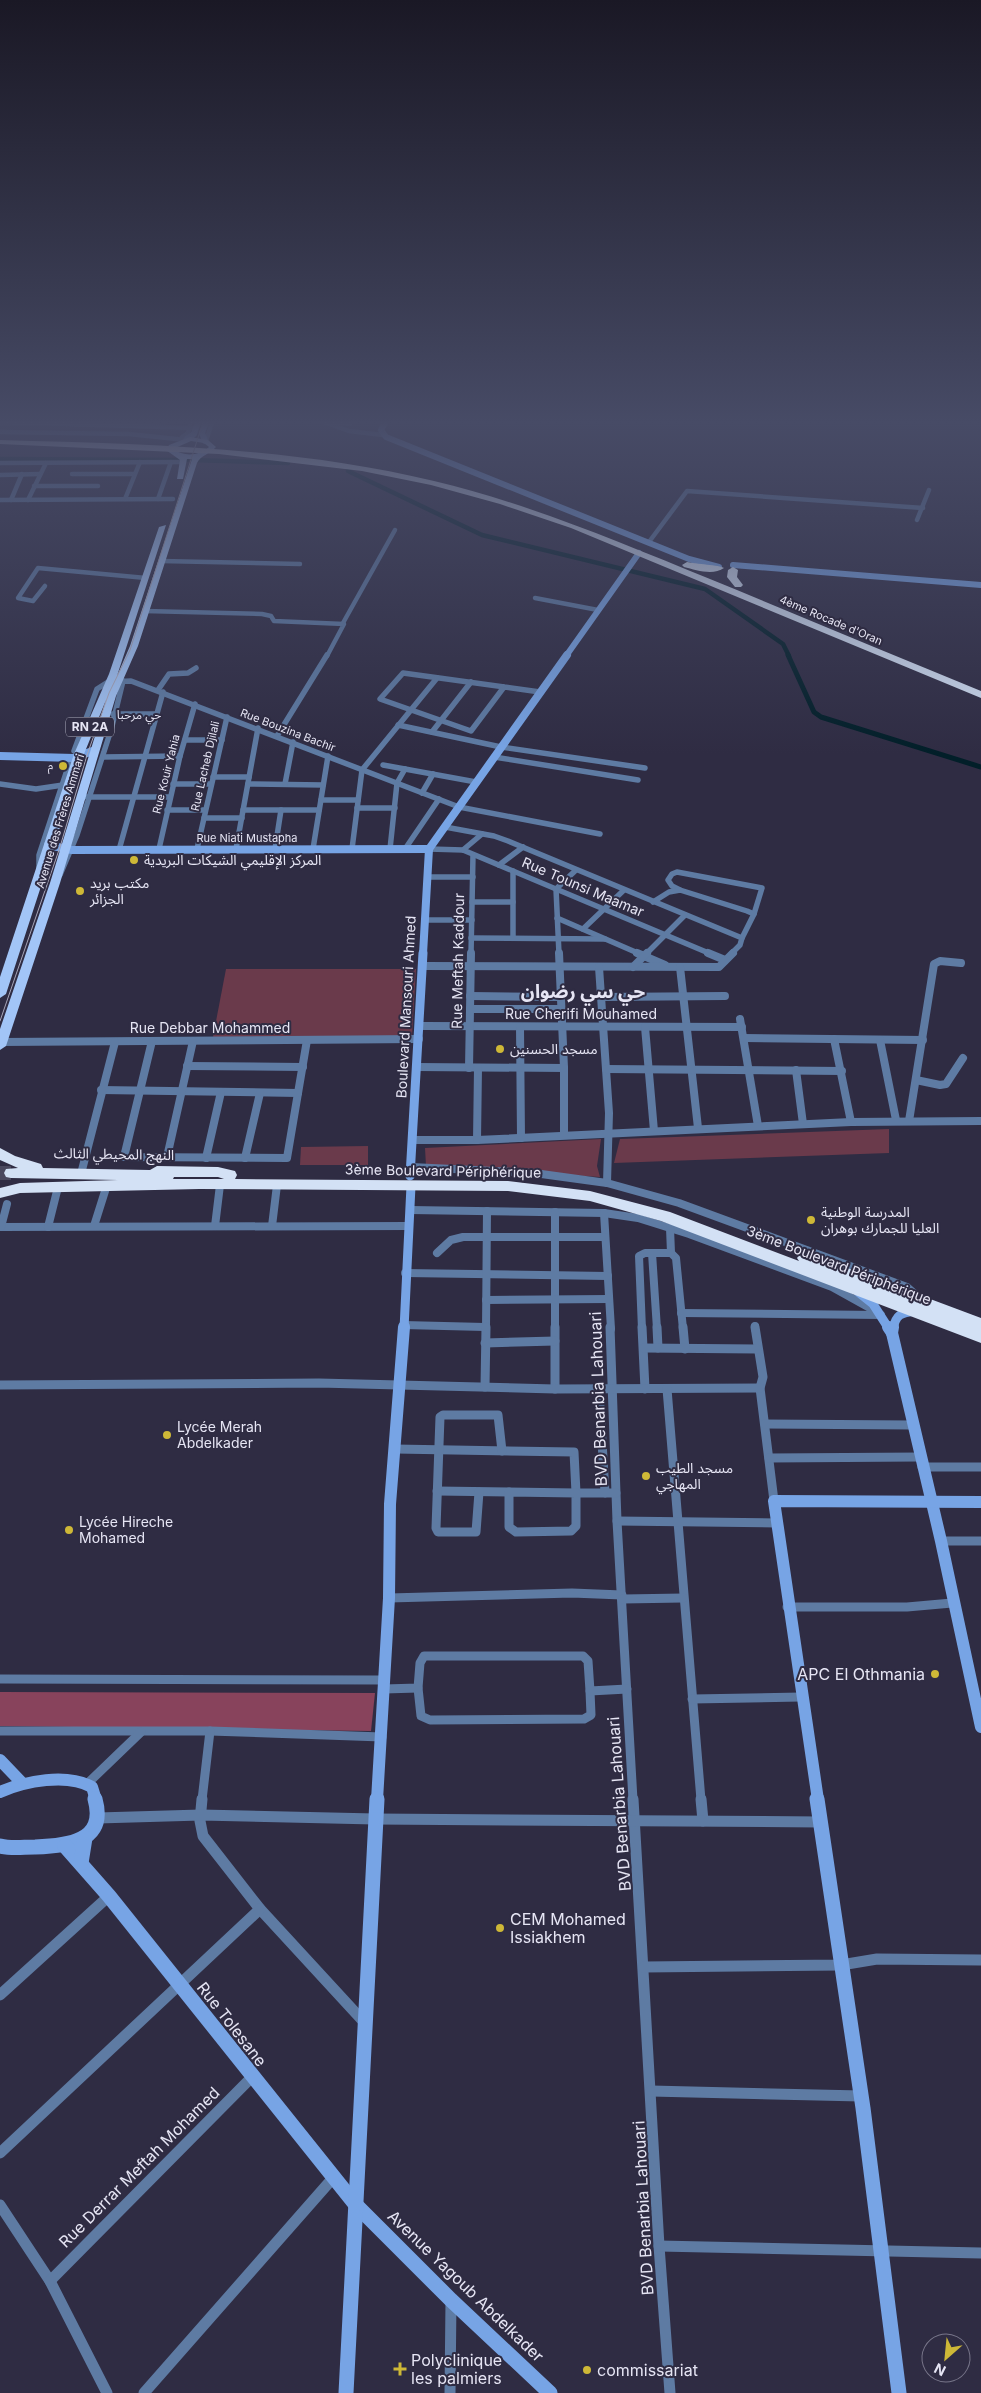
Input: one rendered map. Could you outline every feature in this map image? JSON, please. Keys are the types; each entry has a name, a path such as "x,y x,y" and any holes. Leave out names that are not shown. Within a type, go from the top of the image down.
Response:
{"highway":[{"name":"4ème Rocade d'Oran","path":"582,531 981,695"},
{"name":"4ème Rocade d'Oran","path":"606,531 688,562 738,585 981,685"},
{"path":"688,562 704,569 720,566"},
{"path":"734,568 732,577 738,585"},
{"path":"0,1154 7,1177"},
{"name":"النهج المحيطي الثالث","path":"0,1154 22,1165 43,1169 218,1172 225,1180"},
{"name":"3ème Boulevard Périphérique","path":"7,1177 112,1176 225,1180 514,1177 568,1182 611,1190 664,1205 920,1307 949,1325 981,1337"},
{"name":"النهج المحيطي الثالث","path":"7,1177 181,1184"},
{"name":"3ème Boulevard Périphérique","path":"4,1198 20,1188 106,1188 225,1180 278,1185 411,1177 536,1188 617,1202 665,1216 852,1287 981,1325"}],"main road":[{"name":"Avenue des Frères Ammari","path":"0,994 39,874 74,756 108,682 162,531"},
{"name":"Avenue des Frères Ammari","path":"0,1044 85,797 96,750 112,714 121,679 161,561 167,531"},
{"path":"621,531 649,542 688,562"},
{"path":"429,849 639,553"},
{"path":"720,566 726,571 734,568 761,568 981,585"},
{"path":"0,756 74,756 96,750"},
{"name":"Rue Niati Mustapha","path":"48,845 68,849 119,850 429,849"},
{"name":"Boulevard Mansouri Ahmed","path":"346,2393 375,1819 382,1737 389,1598 390,1504 401,1384 405,1273 429,849"},
{"path":"852,1287 873,1304 892,1333 912,1425 941,1541 952,1603 981,1727"},
{"path":"892,1333 895,1318 902,1313 920,1307"},
{"path":"899,2393 883,2252 821,1822 787,1607 774,1501 981,1502"},
{"path":"3,1764 22,1783"},
{"path":"3,1764 0,1791 22,1783 82,1781 92,1787 97,1801 98,1818 85,1838 81,1863"},
{"path":"2,1848 65,1846 85,1838"},
{"name":"Rue Tolesane","path":"65,1846 109,1896 356,2205"},
{"name":"Avenue Yagoub Abdelkader","path":"356,2205 451,2300 550,2393"}],"street":[{"path":"277,736 323,663 395,531"},
{"path":"649,542 657,531"},
{"path":"161,561 300,564"},
{"path":"46,586 33,601 18,598 38,568 146,578"},
{"path":"535,598 598,610"},
{"path":"145,611 262,614 271,616 276,621 343,623"},
{"path":"119,850 156,714 160,691 169,674 188,673 196,668"},
{"path":"504,687 471,731 380,700 403,673 471,682 540,692"},
{"path":"352,849 362,770 437,678"},
{"name":"Rue Bouzina Bachir","path":"108,682 121,679 160,691 459,807 600,834"},
{"path":"432,732 471,682"},
{"name":"Rue Kouir Yahia","path":"159,850 173,784 195,704"},
{"path":"156,714 112,714 102,757 85,797 170,797"},
{"name":"Rue Lacheb Djilali","path":"197,849 227,717"},
{"path":"398,725 502,747 645,768"},
{"path":"447,735 453,726"},
{"path":"236,849 258,728"},
{"path":"185,740 222,740"},
{"path":"285,784 293,742"},
{"path":"39,874 38,855 74,756"},
{"path":"102,757 180,756"},
{"path":"313,849 328,756"},
{"path":"494,757 638,780"},
{"path":"383,765 476,782"},
{"path":"390,849 398,783 405,769"},
{"path":"422,793 433,774"},
{"path":"213,777 285,784 323,784"},
{"path":"0,784 36,788 63,785"},
{"path":"173,784 211,784"},
{"path":"405,849 439,799"},
{"path":"321,800 358,800"},
{"path":"357,808 395,808"},
{"path":"167,810 205,810"},
{"path":"243,810 320,810"},
{"path":"275,849 281,810"},
{"path":"204,818 242,818"},
{"path":"445,827 482,834 523,847 742,938"},
{"path":"463,850 482,834"},
{"path":"499,865 523,847"},
{"name":"Rue Tounsi Maamar","path":"429,849 463,850 725,960"},
{"name":"Rue Meftah Kaddour","path":"468,1068 473,855"},
{"path":"564,1136 564,1068 556,889 576,870"},
{"path":"513,872 513,938"},
{"path":"423,966 719,967 740,945 754,914 762,888 677,872 672,874 668,880 672,886 754,914"},
{"path":"427,877 473,877"},
{"path":"582,929 624,890"},
{"path":"653,902 669,892 680,890"},
{"path":"472,902 513,902"},
{"path":"633,967 684,915"},
{"path":"557,918 669,967"},
{"path":"424,920 472,920"},
{"path":"471,938 605,939"},
{"path":"909,1121 934,964 948,960 961,963"},
{"path":"599,966 610,1133 607,1183"},
{"path":"680,967 698,1128"},
{"path":"470,996 560,997"},
{"path":"601,997 726,996"},
{"path":"470,1009 560,1009"},
{"path":"740,1019 758,1126"},
{"name":"Rue Cherifi Mouhamed","path":"420,1026 520,1028 742,1027"},
{"path":"645,1027 654,1130"},
{"path":"520,1028 522,1138"},
{"path":"744,1038 923,1040"},
{"path":"834,1039 851,1122"},
{"path":"152,1041 124,1157 287,1158 307,1040"},
{"name":"Rue Debbar Mohammed","path":"0,1044 152,1041 419,1040"},
{"path":"880,1040 896,1120"},
{"path":"167,1157 193,1041"},
{"path":"82,1170 101,1090 115,1042"},
{"path":"916,1080 940,1085 946,1084 963,1058"},
{"path":"187,1066 303,1067"},
{"path":"417,1067 564,1068"},
{"path":"478,1068 478,1140"},
{"path":"606,1069 842,1071"},
{"path":"796,1070 803,1124"},
{"path":"101,1090 298,1094"},
{"path":"206,1158 221,1092"},
{"path":"245,1158 260,1093"},
{"path":"414,1140 478,1140 654,1130 896,1120 981,1121"},
{"path":"411,1177 534,1173 607,1183 679,1203 907,1287 914,1291 920,1307"},
{"path":"215,1226 225,1180"},
{"path":"272,1226 278,1185"},
{"path":"48,1226 58,1187"},
{"path":"94,1226 106,1188"},
{"path":"4,1198 0,1227 409,1226"},
{"path":"410,1210 604,1213 638,1218 832,1287 856,1298 881,1315"},
{"path":"485,1388 487,1211"},
{"path":"555,1212 555,1390"},
{"name":"BVD Benarbia Lahouari","path":"604,1213 614,1390 617,1521 636,1821 659,2246 670,2393"},
{"path":"670,1228 671,1253 676,1258 684,1348"},
{"path":"437,1253 451,1240 463,1237 605,1237"},
{"path":"645,1389 639,1256 652,1253 671,1253"},
{"path":"652,1253 658,1348"},
{"path":"405,1273 608,1276"},
{"path":"486,1300 609,1299"},
{"path":"681,1313 881,1315"},
{"path":"403,1325 485,1327"},
{"path":"949,1325 981,1343"},
{"path":"755,1326 763,1378 760,1388 774,1501"},
{"path":"485,1343 555,1341"},
{"path":"644,1348 758,1349"},
{"path":"0,1385 401,1384 555,1390 760,1388"},
{"path":"667,1389 703,1821"},
{"path":"599,1390 605,1493"},
{"path":"479,1492 476,1532 438,1532 436,1528 437,1450 440,1417 442,1414 498,1415 500,1418 502,1451"},
{"path":"765,1424 912,1425"},
{"path":"395,1449 574,1452 576,1526 573,1530 516,1532 509,1527 509,1492"},
{"path":"769,1458 921,1462 981,1467"},
{"path":"437,1491 616,1493"},
{"path":"617,1521 777,1523"},
{"path":"941,1541 981,1541"},
{"path":"389,1598 572,1593 622,1597 683,1598"},
{"path":"787,1607 907,1607 952,1603"},
{"path":"424,1656 577,1656 588,1661 590,1691 591,1715 588,1718 430,1720 421,1716 418,1688 420,1663 424,1656"},
{"path":"0,1679 384,1685 418,1688"},
{"path":"590,1691 627,1689"},
{"path":"692,1698 801,1697"},
{"path":"0,1731 210,1731 382,1737"},
{"path":"210,1731 200,1828 203,1836 260,1909 365,2023"},
{"path":"88,1783 141,1732"},
{"path":"98,1818 201,1815 375,1819 821,1822"},
{"path":"0,1995 109,1896"},
{"path":"0,2153 260,1909"},
{"path":"644,1967 842,1965 877,1959 981,1960"},
{"name":"Rue Derrar Meftah Mohamed","path":"50,2280 252,2077"},
{"path":"651,2091 861,2096"},
{"path":"144,2393 333,2178"},
{"path":"0,2206 50,2280 108,2393"},
{"path":"659,2246 981,2254"},
{"path":"450,2393 451,2300"}],"shaded area":[{"path":"226,969 416,969 412,1036 213,1037"},
{"path":"889,1129 889,1153 614,1163 620,1139"},
{"path":"601,1139 597,1166 600,1177 426,1166 425,1148"},
{"path":"368,1146 368,1165 300,1165 301,1147"},
{"path":"0,1692 375,1693 371,1731 0,1726"}],"waterway":[{"path":"473,531 482,535 705,589 783,644 789,656"},
{"path":"788,655 814,712 821,717 981,767"}],"tunnel":[{"path":"0,1173 11,1173"}],"tram line":[{"path":"0,1021 60,847 87,755 109,693 130,650 168,531"}],"place":[{"name":"م","path":"63,766"},
{"name":"المركز الإقليمي الشيكات البريدية","path":"134,860"},
{"name":"مكتب بريد الجزائر","path":"80,891"},
{"name":"مسجد الحسنين","path":"500,1049"},
{"name":"المدرسة الوطنية العليا للجمارك بوهران","path":"811,1220"},
{"name":"Lycée Merah Abdelkader","path":"167,1435"},
{"name":"مسجد الطيب المهاجي","path":"646,1476"},
{"name":"Lycée Hireche Mohamed","path":"69,1530"},
{"name":"APC El Othmania","path":"935,1674"},
{"name":"CEM Mohamed Issiakhem","path":"500,1928"},
{"name":"Polyclinique les palmiers","path":"400,2369"},
{"name":"commissariat","path":"587,2370"}],"district":[{"name":"حي مرحبا","path":"139,715"},
{"name":"حي سي رضوان","path":"583,991"}]}
